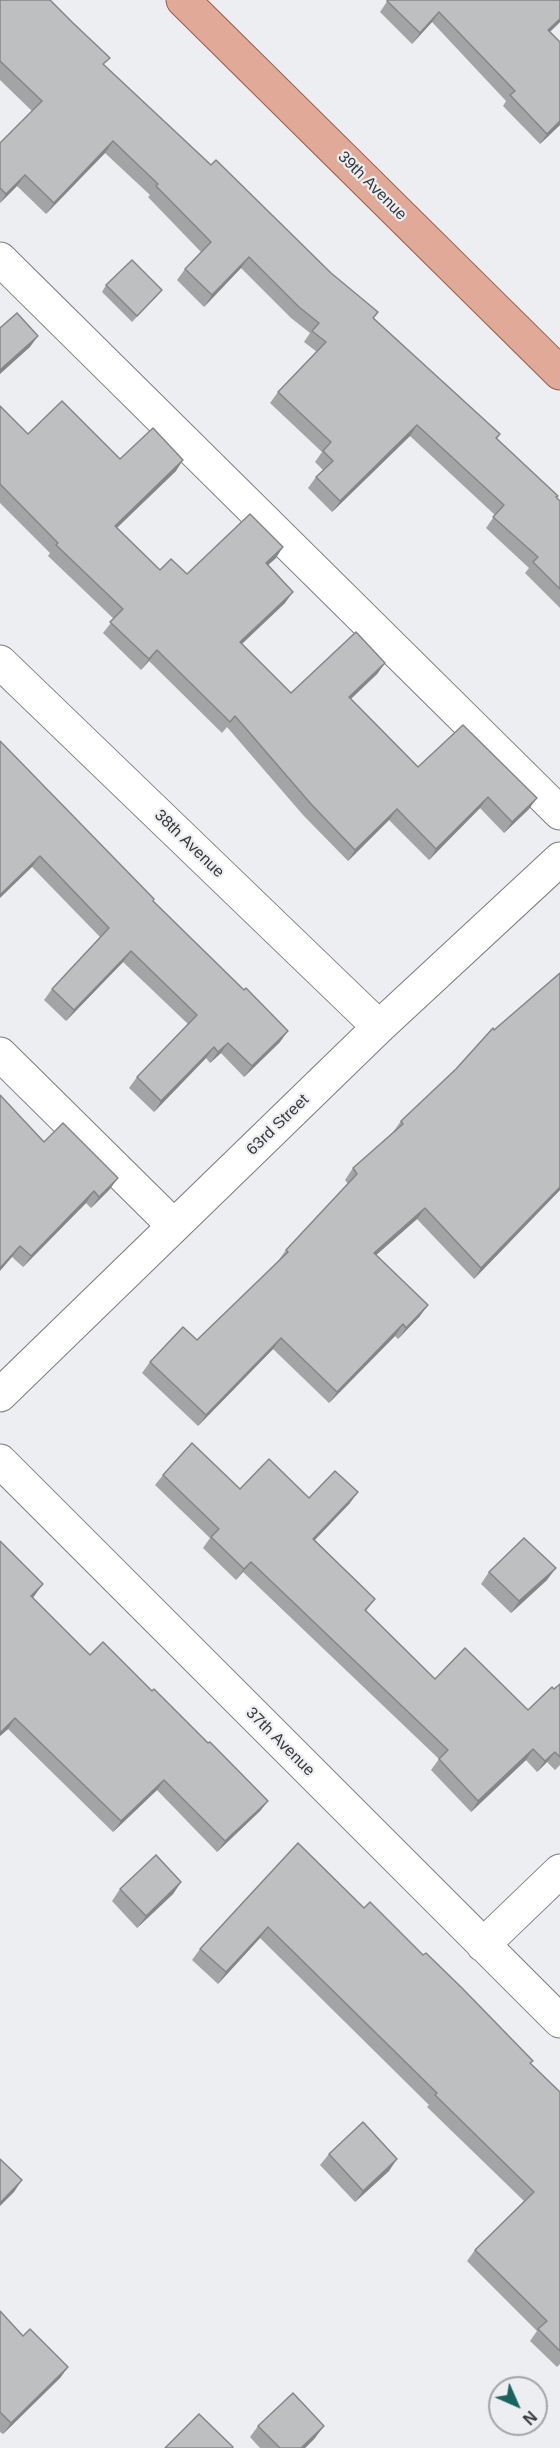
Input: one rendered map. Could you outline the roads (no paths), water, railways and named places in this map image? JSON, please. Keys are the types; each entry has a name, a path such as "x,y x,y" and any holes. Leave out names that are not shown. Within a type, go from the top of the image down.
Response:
{"main road":[{"name":"39th Avenue","path":"183,0 560,373"}],"street":[{"path":"0,259 560,813"},
{"name":"38th Avenue","path":"0,662 379,1027"},
{"name":"63rd Street","path":"0,1395 379,1027 560,859"},
{"path":"0,1054 174,1226"},
{"name":"37th Avenue","path":"0,1461 560,2021"},
{"path":"483,1945 560,1871"}]}
